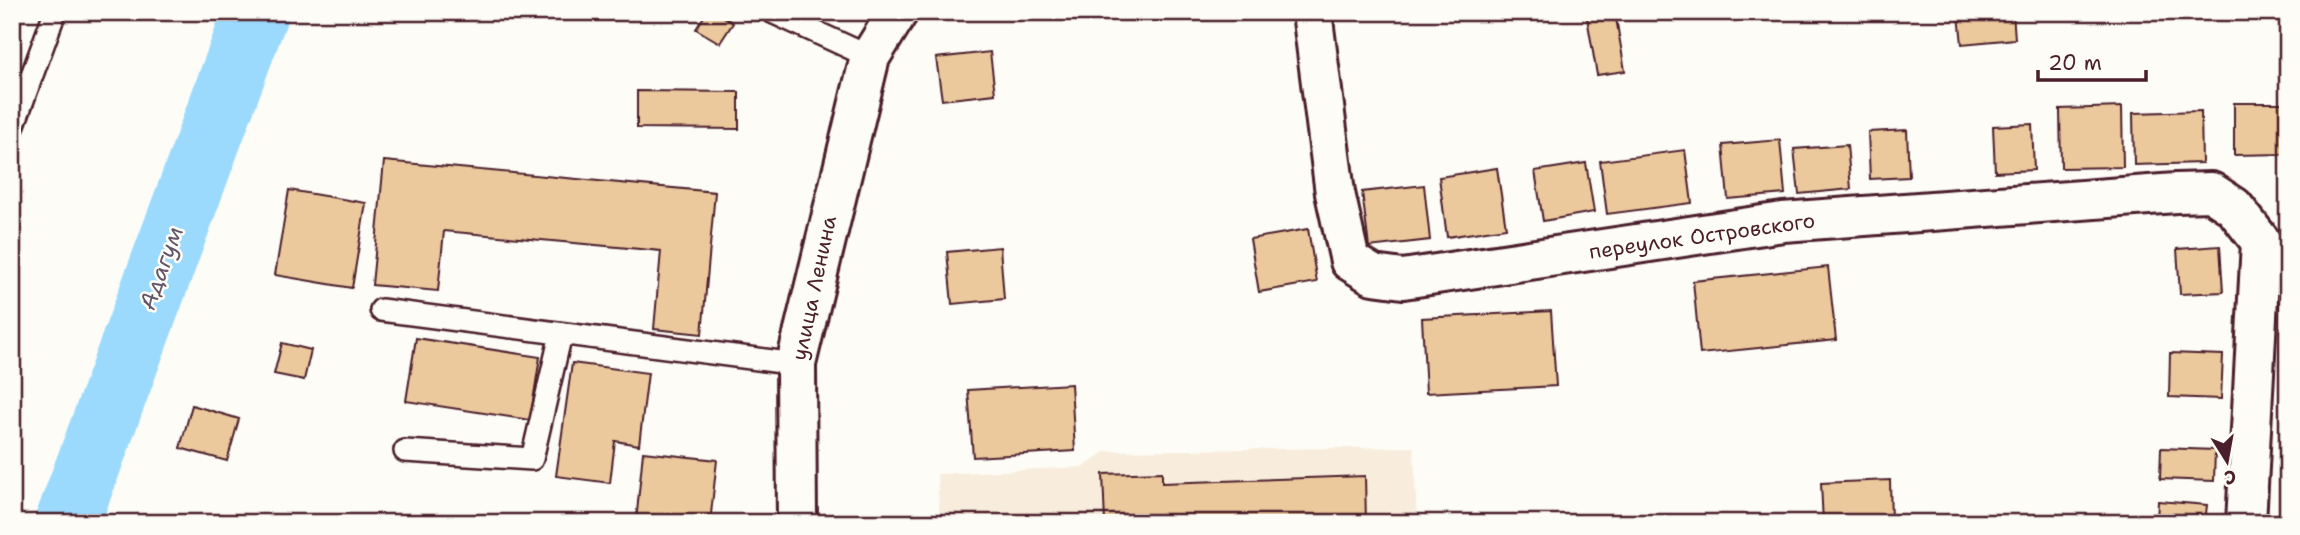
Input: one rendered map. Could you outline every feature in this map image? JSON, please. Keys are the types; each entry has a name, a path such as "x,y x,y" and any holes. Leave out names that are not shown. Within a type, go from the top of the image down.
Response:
{"street":[{"name":"улица Ленина","path":"797,523 796,364 870,57 898,12"},
{"name":"переулок Островского","path":"1312,12 1335,193 1350,261 1373,275 1403,279 1783,222 2176,193 2211,192 2234,207 2274,242"},
{"path":"2246,523 2274,242"}],"lane":[{"path":"12,130 55,12"},
{"path":"772,12 870,57"},
{"path":"381,310 796,364"},
{"path":"405,451 532,459 561,334"}],"shaded area":[{"path":"1414,447 1417,523 940,523 937,474 1084,467 1106,451"}],"building":[{"path":"707,12 716,12 733,23 720,43 696,29"},
{"path":"1046,12 1096,12 1096,17 1047,20"},
{"path":"1586,12 1615,12 1625,71 1597,75"},
{"path":"2013,12 2015,39 1962,44 1959,15"},
{"path":"990,52 995,94 942,100 936,58"},
{"path":"637,91 739,92 739,129 637,128"},
{"path":"2234,103 2284,103 2285,154 2234,155"},
{"path":"2122,107 2123,167 2061,168 2060,109"},
{"path":"2201,111 2202,163 2134,165 2133,113"},
{"path":"2032,124 2034,170 1995,172 1993,126"},
{"path":"1907,130 1909,177 1870,179 1868,132"},
{"path":"1780,140 1785,194 1728,199 1723,145"},
{"path":"1847,145 1851,189 1799,194 1794,149"},
{"path":"1685,150 1692,203 1607,214 1600,161"},
{"path":"384,161 715,192 702,334 654,329 661,251 444,231 438,291 372,285"},
{"path":"1586,163 1594,212 1543,221 1535,171"},
{"path":"1497,168 1506,228 1447,237 1439,177"},
{"path":"1424,185 1430,240 1369,247 1362,192"},
{"path":"289,190 366,203 352,288 275,275"},
{"path":"1308,229 1317,282 1259,292 1250,239"},
{"path":"2220,246 2223,292 2180,294 2177,249"},
{"path":"1000,247 1004,299 952,304 947,252"},
{"path":"1828,267 1836,340 1700,354 1693,281"},
{"path":"1551,311 1556,386 1426,393 1422,318"},
{"path":"416,338 540,357 530,420 406,401"},
{"path":"282,343 311,350 304,380 274,374"},
{"path":"2170,353 2223,355 2221,399 2169,397"},
{"path":"572,363 648,373 639,445 615,441 610,483 556,476"},
{"path":"1071,384 1075,451 973,457 968,390"},
{"path":"192,405 239,419 227,461 180,448"},
{"path":"2161,448 2215,450 2214,481 2160,479"},
{"path":"643,452 717,460 710,523 636,522"},
{"path":"1162,472 1162,483 1365,476 1366,523 1105,523 1103,474"},
{"path":"1890,480 1891,523 1823,523 1821,483"},
{"path":"2158,501 2207,505 2205,523 2157,523"}],"waterway":[{"name":"Адагум","path":"67,523 256,12"}]}
